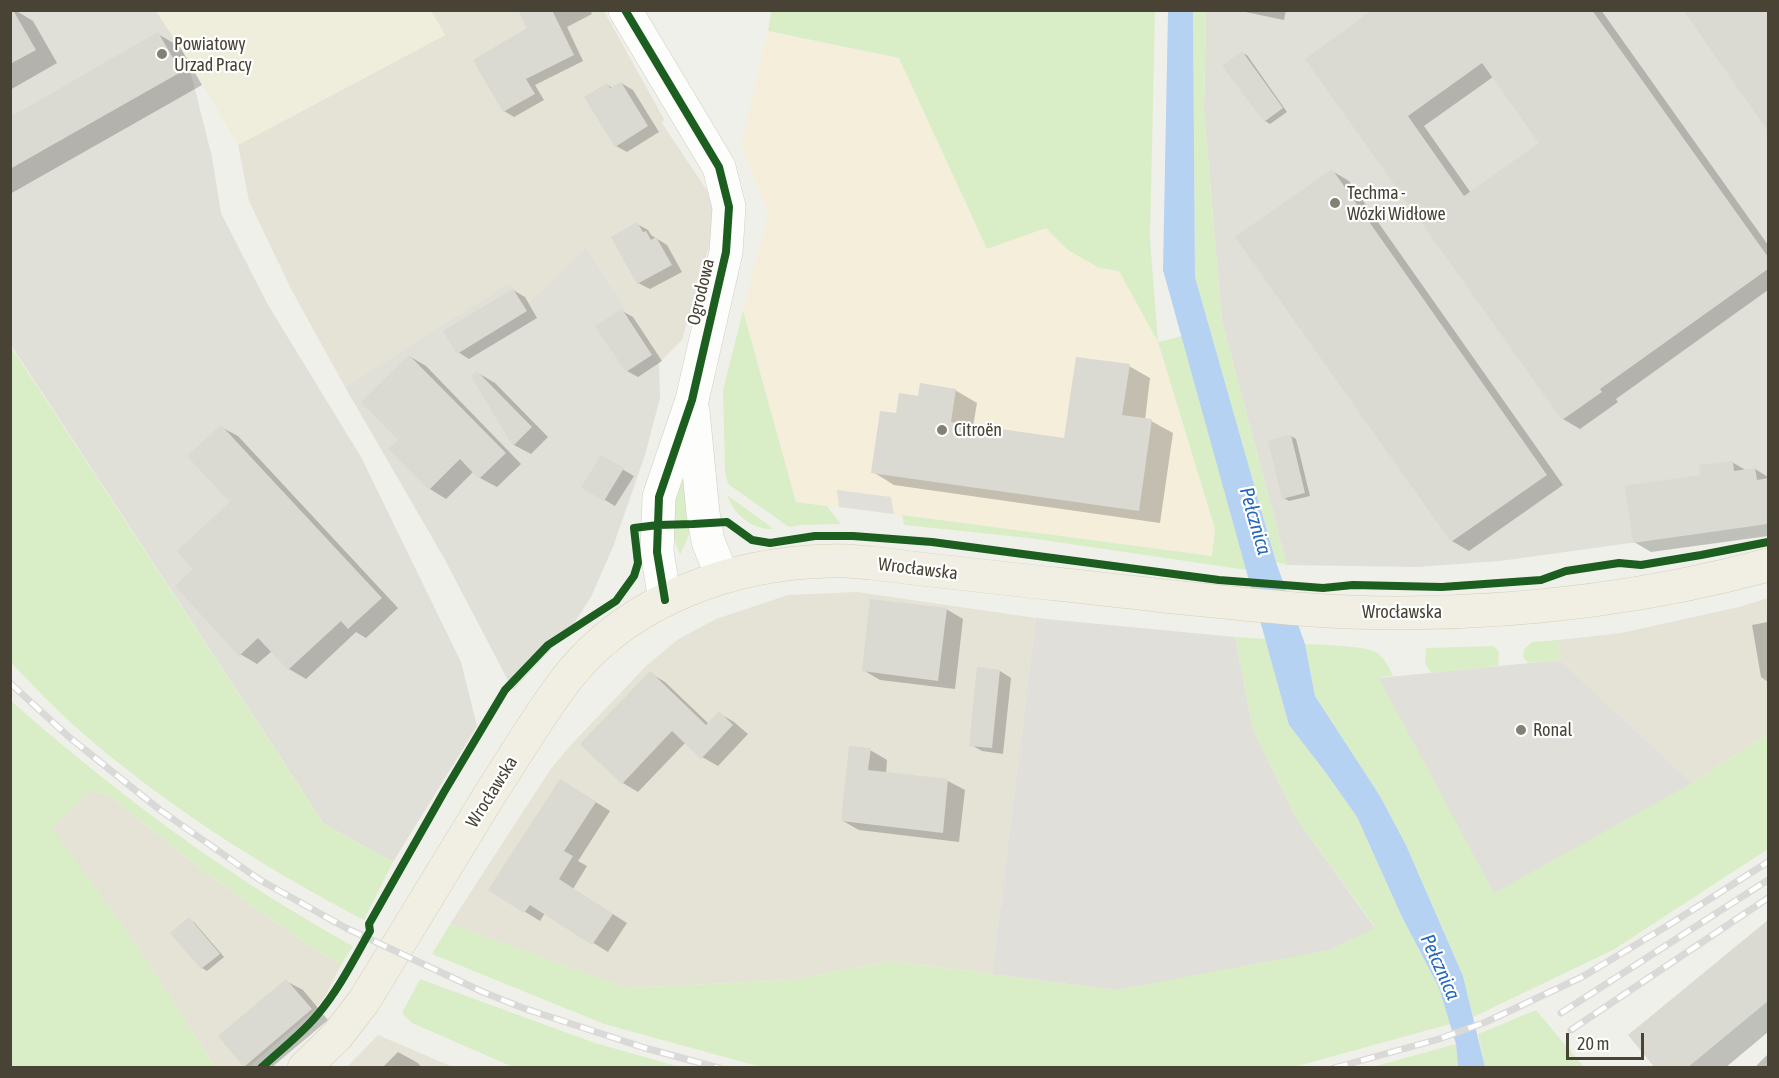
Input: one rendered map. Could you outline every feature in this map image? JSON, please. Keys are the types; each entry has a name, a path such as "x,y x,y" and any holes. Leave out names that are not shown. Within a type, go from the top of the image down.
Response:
{"main road":[{"name":"Wrocławska","path":"304,1068 337,1036 364,1001 524,742 568,677 606,638 637,616 665,600 722,576 762,567 831,561 871,563 1212,601 1316,610 1405,613 1523,608 1672,588 1768,565"}],"street":[{"name":"Ogrodowa","path":"625,10 719,167 729,207 726,248 692,400 659,497 657,552 665,600"},
{"name":"Ogrodowa","path":"692,400 703,513 708,541 722,576"}],"shaded area":[{"path":"10,11 156,11 187,58 212,157 221,213 268,305 361,457 461,662 477,726 393,862 324,824 11,345"},
{"path":"156,11 431,11 445,35 238,145 187,58"},
{"path":"431,11 604,11 664,119 662,123 714,201 710,243 682,340 659,363 586,247 525,308 510,284 345,387 291,289 249,201 238,145 445,35"},
{"path":"1206,11 1768,11 1768,524 1500,561 1417,567 1287,565 1222,322 1204,111"},
{"path":"768,31 899,58 987,249 1046,228 1068,250 1099,268 1119,271 1158,342 1215,529 1212,556 796,502 743,311 768,213 741,144"},
{"path":"586,247 659,363 660,398 645,455 613,547 591,597 571,628 513,690 444,558 345,387 510,283 525,307"},
{"path":"837,490 891,497 894,514 839,507"},
{"path":"857,592 1036,618 992,974 891,961 793,980 626,988 450,924 550,770 647,665 677,640 716,619 788,595"},
{"path":"1768,598 1768,734 1692,783 1560,660 1558,640 1621,633 1739,607"},
{"path":"1036,618 1235,637 1253,730 1296,818 1375,928 1329,950 1116,990 992,974"},
{"name":"Ronal","path":"1560,660 1692,783 1494,893 1379,678"},
{"path":"90,791 109,795 198,867 301,940 341,965 326,995 314,1011 249,1067 215,1067 139,949 51,828"},
{"path":"378,1035 453,1067 347,1067"}],"green space":[{"path":"771,11 1155,11 1150,239 1158,342 1119,271 1099,268 1068,250 1046,228 987,249 899,58 768,31"},
{"path":"1193,11 1206,11 1204,111 1222,322 1287,565 1276,562 1195,277"},
{"path":"743,311 796,502 827,506 841,524 789,527 728,484 725,471 723,390"},
{"path":"1182,336 1247,570 1029,538 904,525 902,515 1212,556 1215,529 1158,342"},
{"path":"10,345 324,824 393,862 364,920 252,856 145,784 79,730 11,663"},
{"path":"685,467 692,501 689,535 680,555 672,533 672,499"},
{"path":"727,495 774,529 758,527 745,520 734,509"},
{"path":"1235,637 1266,639 1289,725 1357,817 1401,915 1439,988 1450,1024 1294,1067 761,1067 604,1024 432,954 450,924 627,988 793,980 891,961 1116,990 1375,927 1296,818 1253,730"},
{"path":"1558,640 1560,660 1528,663 1523,657 1524,649 1532,642"},
{"path":"1305,644 1371,650 1382,658 1393,676 1380,677 1692,783 1768,734 1768,849 1613,950 1473,1017 1463,976 1406,845 1380,796 1315,696"},
{"path":"1494,646 1499,652 1498,666 1431,673 1425,664 1426,648"},
{"path":"10,700 133,801 218,863 353,946 341,965 301,940 198,867 109,795 90,791 52,828 139,949 215,1067 11,1067"},
{"path":"420,979 595,1043 680,1067 513,1067 412,1023 402,1013"},
{"path":"1536,1010 1584,1067 1485,1067 1478,1034"},
{"path":"1456,1044 1458,1067 1372,1067"}],"water":[{"name":"Pełcznica","path":"1168,11 1193,11 1195,277 1276,562 1305,644 1315,696 1380,796 1406,845 1463,976 1485,1067 1458,1067 1456,1044 1439,988 1401,915 1357,817 1289,725 1163,270"}],"building":[{"path":"10,10 13,10 36,50 10,64"},
{"path":"518,10 552,10 574,55 526,79 535,94 503,112 473,60 527,28"},
{"path":"1372,10 1592,10 1768,257 1768,269 1600,389 1602,392 1562,420 1305,59","holes":["1482,63 1539,143 1464,196 1408,116"]},
{"path":"1683,10 1768,10 1768,131"},
{"path":"158,32 181,72 10,169 10,117"},
{"path":"1242,51 1283,108 1264,122 1222,66"},
{"path":"621,82 648,126 615,147 584,97 607,83 610,88"},
{"path":"1332,169 1547,475 1451,542 1235,237"},
{"path":"637,222 651,240 656,237 672,265 637,284 611,237"},
{"path":"513,289 527,311 457,354 443,331"},
{"path":"622,309 652,355 626,372 595,326"},
{"path":"409,355 506,453 479,479 460,459 429,490 388,449 398,440 361,402"},
{"name":"Citroën","path":"1076,357 1130,364 1122,415 1152,419 1139,511 871,473 880,411 896,413 899,393 918,396 920,383 956,389 951,422 1064,438"},
{"path":"477,371 532,427 513,446 471,376"},
{"path":"221,425 382,598 348,629 341,621 288,670 258,638 239,656 175,586 193,569 177,551 230,502 187,456"},
{"path":"1291,435 1305,493 1282,499 1268,440"},
{"path":"601,455 624,468 604,501 581,487"},
{"path":"1733,461 1734,471 1755,468 1757,480 1768,478 1768,524 1633,543 1625,486 1700,475 1699,465"},
{"path":"870,599 947,608 938,681 862,671"},
{"path":"977,667 1000,670 992,748 969,746"},
{"path":"650,671 706,725 719,711 733,725 701,759 672,731 622,784 580,744"},
{"path":"849,746 871,748 868,770 948,779 943,833 841,821"},
{"path":"560,779 596,802 564,851 573,856 559,879 613,914 592,945 530,905 524,913 488,890"},
{"path":"189,917 220,954 201,969 170,933"},
{"path":"1768,920 1768,1001 1687,1068 1655,1068 1628,1035"},
{"path":"286,979 312,1009 244,1067 218,1036"}],"railway":[{"path":"10,683 69,737 160,810 260,880 346,928 483,992 523,1008 645,1048 719,1068"},
{"path":"1334,1068 1439,1039 1486,1022 1582,977 1768,862"},
{"path":"1561,1013 1768,880"},
{"path":"1571,1030 1768,898"}],"cycle path":[{"path":"625,10 719,167 729,207 726,252 692,400 659,497 657,552 665,600"},
{"path":"261,1068 312,1021 339,984 370,931 369,924 505,690 548,645 616,601 634,576 638,563 634,528 727,522 752,540 770,543 815,536 853,536 932,542 1219,580 1323,588 1353,585 1442,587 1541,580 1566,571 1619,563 1641,565 1768,542"}],"place":[{"name":"Powiatowy Urzad Pracy","path":"162,54"},
{"name":"Techma - Wózki Widłowe","path":"1335,203"},
{"name":"Citroën","path":"942,430"},
{"name":"Ronal","path":"1521,730"}]}
